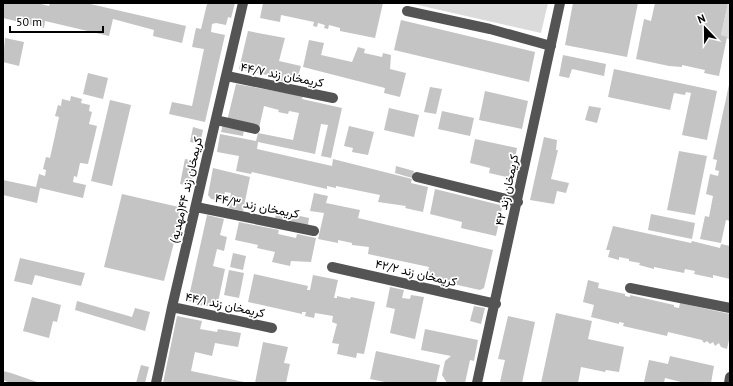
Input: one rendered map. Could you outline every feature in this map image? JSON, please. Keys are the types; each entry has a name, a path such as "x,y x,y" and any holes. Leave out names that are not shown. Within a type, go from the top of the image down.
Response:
{"street":[{"name":"کریمخان زند ۴۴(مهدیه)","path":"156,383 172,307 244,3"},
{"name":"کریمخان زند ۴۲","path":"477,383 496,304 560,3"},
{"path":"407,11 490,29 551,46"},
{"name":"کریمخان زند ۴۴/۷","path":"226,76 333,98"},
{"path":"216,120 254,130"},
{"path":"417,178 518,202"},
{"name":"کریمخان زند ۴۴/۳","path":"196,207 314,231"},
{"name":"کریمخان زند ۴۲/۲","path":"332,267 496,304"},
{"path":"630,288 730,308"},
{"name":"کریمخان زند ۴۴/۱","path":"172,307 272,328"},
{"path":"729,383 730,377"}],"shaded area":[{"path":"409,3 548,3 541,33"},
{"path":"728,3 730,3 730,40 721,35"}],"building":[{"path":"3,3 37,3 49,6 50,3 86,3 186,26 182,43 153,36 154,30 113,19 109,36 45,21 44,28 3,18"},
{"path":"203,3 235,3 231,18 228,17 226,25 216,23 212,24 211,32 225,35 205,122 169,114 172,102 192,106 204,49 192,47 196,28 201,29 207,4"},
{"path":"263,3 383,3 375,38 340,31 340,28 329,25 328,29 324,28 325,25 318,23 317,27 313,26 314,22 281,15 280,22 260,18"},
{"path":"573,3 638,3 627,57 565,45"},
{"path":"655,3 728,3 721,35 727,37 719,76 704,73 705,70 682,65 682,67 669,66 636,59 644,19 651,21"},
{"path":"401,20 535,52 529,82 394,50"},
{"path":"248,31 285,38 279,61 301,66 297,80 287,77 286,82 275,80 276,77 239,69"},
{"path":"5,38 24,42 19,66 3,62"},
{"path":"309,40 324,43 321,55 352,62 358,47 365,49 364,53 382,57 383,53 391,55 390,69 406,73 400,97 384,93 385,88 303,67"},
{"path":"563,55 606,64 604,76 572,69 569,78 559,76"},
{"path":"614,69 717,91 707,140 682,135 691,93 686,92 685,95 674,93 670,110 608,97"},
{"path":"88,73 108,78 103,99 83,94"},
{"path":"730,80 730,221 726,220 721,243 700,239 705,216 709,217 713,196 706,194 710,174 718,176 719,171 715,170 717,160 713,159"},
{"path":"236,84 303,96 302,99 342,108 331,158 321,156 328,125 321,124 315,154 258,142 257,149 332,166 333,159 412,179 411,183 428,187 423,212 405,208 406,206 378,202 380,195 336,186 336,188 327,186 327,189 252,172 251,174 236,171 239,156 217,152 220,134 256,141 258,133 293,140 299,113 289,111 288,114 278,112 279,110 264,106 259,128 227,121"},
{"path":"430,87 442,89 436,114 424,112"},
{"path":"485,91 528,101 522,129 479,120"},
{"path":"71,96 82,99 81,103 90,105 89,111 92,112 89,124 97,126 88,164 80,163 77,177 74,176 73,182 86,185 83,198 40,188 37,203 3,195 3,180 36,187 39,174 45,176 46,170 43,169 46,157 50,158 59,117 55,116 58,105 61,106 62,99 70,101"},
{"path":"110,100 131,105 112,186 91,181"},
{"path":"589,106 601,108 597,123 585,120"},
{"path":"389,108 419,115 414,137 384,130"},
{"path":"442,111 474,118 470,136 438,129"},
{"path":"223,124 244,129 243,136 221,132"},
{"path":"349,126 374,132 368,155 352,152 353,148 344,146"},
{"path":"193,127 203,130 200,144 190,142"},
{"path":"544,137 557,140 556,150 558,150 551,179 569,183 566,193 557,191 554,204 530,200"},
{"path":"475,139 517,148 511,178 489,173 490,168 470,163"},
{"path":"679,151 707,156 695,215 667,210"},
{"path":"185,159 196,161 191,186 180,184"},
{"path":"396,166 414,171 412,178 395,173"},
{"path":"213,168 250,177 243,211 228,208 231,193 225,192 223,201 211,199 208,195"},
{"path":"435,189 500,205 502,208 496,236 461,228 462,222 430,214"},
{"path":"314,193 328,196 326,203 360,210 358,218 493,250 484,288 480,290 426,278 429,267 368,254 369,247 352,245 352,243 338,240 338,243 318,239 324,213 310,211"},
{"path":"122,194 183,208 164,281 104,267"},
{"path":"277,211 309,218 308,225 275,218"},
{"path":"651,214 695,223 692,239 648,230"},
{"path":"207,215 224,219 220,235 227,237 224,251 217,249 213,266 225,269 217,307 197,305 197,303 188,301"},
{"path":"239,222 279,230 278,234 296,238 297,234 316,238 311,262 291,261 290,266 272,262 275,252 257,248 258,245 235,240"},
{"path":"613,226 691,243 692,241 720,248 721,244 730,246 730,279 713,275 713,278 694,274 695,271 685,269 684,273 654,267 654,269 639,265 640,263 629,261 629,259 619,257 619,260 608,257 610,250 606,250"},
{"path":"233,253 246,256 243,270 230,267"},
{"path":"20,258 85,273 81,286 35,275 32,285 14,281"},
{"path":"229,270 244,273 239,298 224,295"},
{"path":"254,274 308,286 307,290 310,290 313,275 338,280 334,298 337,298 337,296 350,299 351,297 375,302 364,354 357,353 356,358 337,354 339,344 332,343 337,324 332,322 333,316 315,313 314,318 305,316 306,312 302,312 302,314 248,302"},
{"path":"588,280 599,283 598,288 625,294 625,296 630,297 630,295 674,305 674,307 679,308 680,303 730,314 730,335 727,349 721,347 719,343 715,346 713,342 710,344 707,341 704,343 702,340 668,332 667,336 623,326 624,323 619,322 619,324 591,317 594,305 583,302"},
{"path":"390,287 404,290 402,298 410,299 411,295 424,297 415,339 390,333 395,309 386,307"},
{"path":"32,297 61,305 57,322 53,321 49,338 23,331"},
{"path":"77,301 132,317 135,308 150,312 145,331 75,310"},
{"path":"474,306 485,308 481,324 470,321"},
{"path":"556,313 592,321 588,339 624,347 619,372 606,370 605,372 581,367 578,383 541,383"},
{"path":"177,316 202,321 200,329 217,332 218,329 241,333 238,347 215,343 212,356 195,352 191,371 249,383 163,383"},
{"path":"508,316 535,322 522,383 500,382 505,360 498,359"},
{"path":"425,329 478,340 474,361 470,360 465,383 447,383 442,375 445,361 451,356 421,350"},
{"path":"263,342 288,347 284,363 290,364 286,383 255,383"},
{"path":"376,351 440,365 436,383 390,383 370,379"},
{"path":"670,356 714,366 711,383 685,383 665,378 664,383 644,382 649,360 668,364"},
{"path":"141,365 149,367 145,383 136,383"},
{"path":"3,371 40,383 10,383 3,380"}]}
